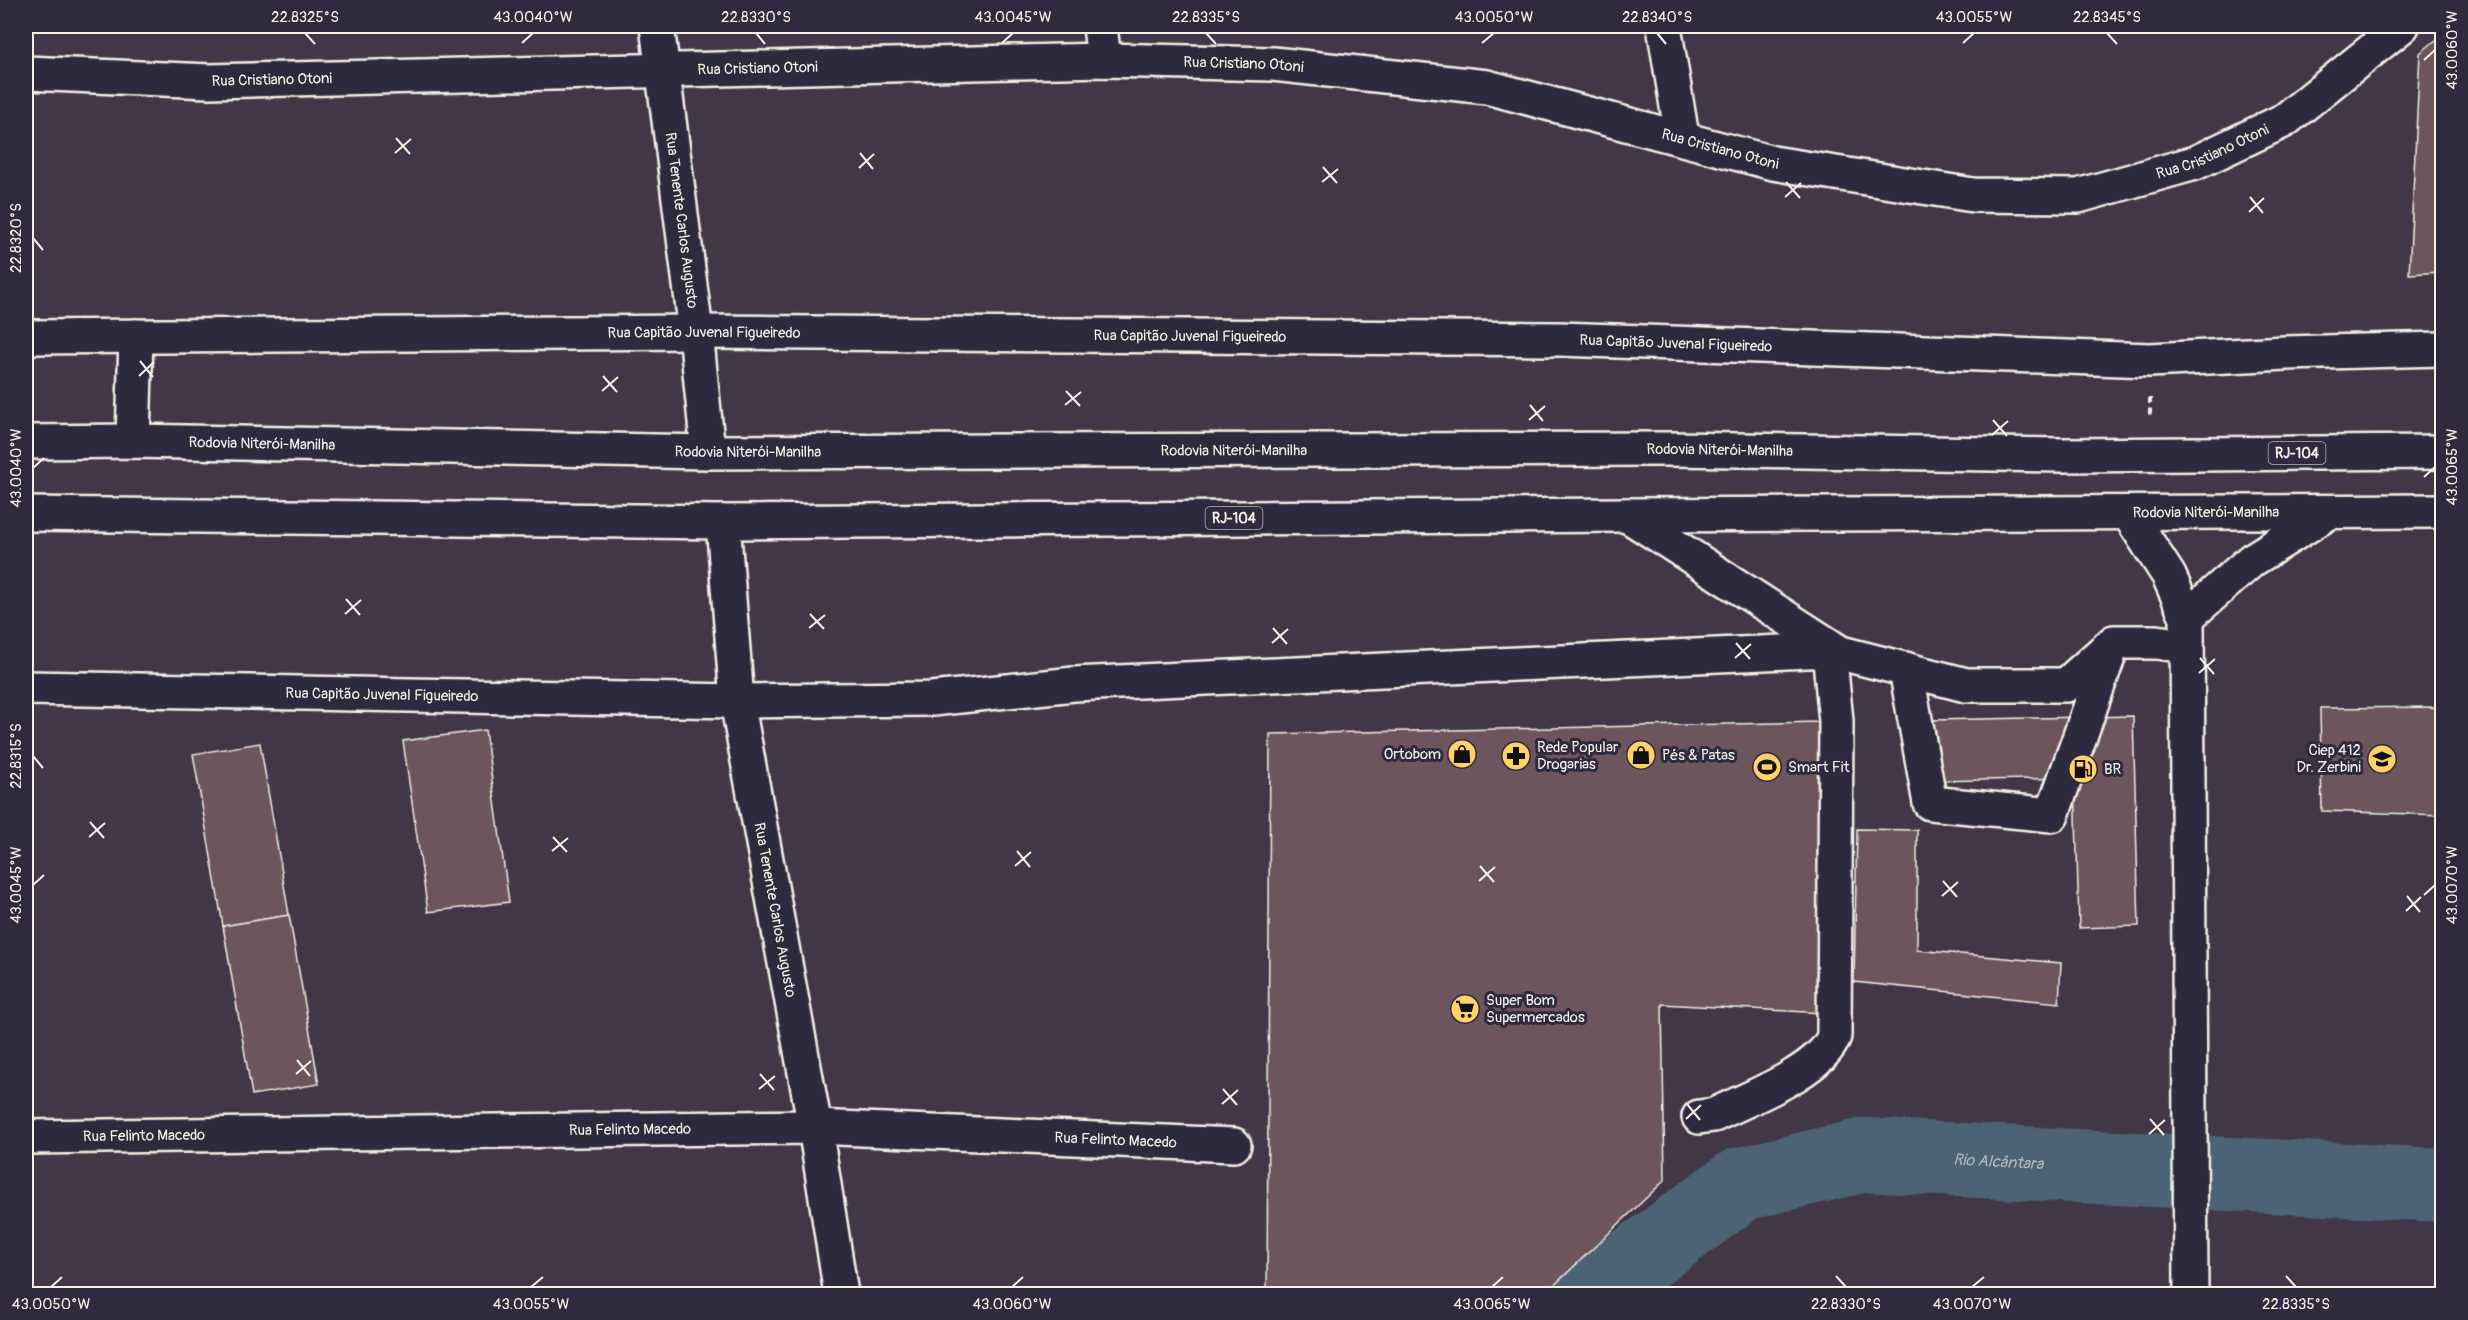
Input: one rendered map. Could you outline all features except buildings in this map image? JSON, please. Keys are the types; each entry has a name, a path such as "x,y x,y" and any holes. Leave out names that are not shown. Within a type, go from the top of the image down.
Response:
{"main road":[{"name":"Rua Tenente Carlos Augusto","path":"657,26 696,332 708,452"},
{"path":"1100,26 1104,60"},
{"path":"1664,26 1682,137"},
{"name":"Rua Cristiano Otoni","path":"26,73 209,81 1104,60 1273,64 1487,87 1773,163 1973,195 2078,196 2195,163 2285,120 2402,26"},
{"name":"Rua Capitão Juvenal Figueiredo","path":"26,337 696,332 1560,339 2150,360 2285,353 2442,349"},
{"path":"133,441 136,336"},
{"name":"Rodovia Niterói-Manilha","path":"26,442 133,441 708,452 1670,449 2152,454 2442,452"},
{"name":"Rodovia Niterói-Manilha","path":"26,514 723,522 2442,512"},
{"path":"1628,515 1833,650 1966,685 2066,684 2114,642 2156,642 2187,631 2252,560 2328,513"},
{"path":"2129,514 2169,576 2187,631 2191,1287"},
{"name":"Rua Tenente Carlos Augusto","path":"723,522 737,701 815,1127 841,1294"},
{"path":"1906,669 1930,803 2052,815 2114,642"},
{"path":"1699,1117 1714,1115 1804,1071 1832,1044 1834,1036 1836,721 1833,650"},
{"name":"Rua Capitão Juvenal Figueiredo","path":"26,688 737,701 932,699 1074,684 1833,650"},
{"name":"Rua Felinto Macedo","path":"26,1137 815,1127 1234,1145"}],"path":[{"path":"2150,360 2152,454"}],"waterway":[{"name":"Rio Alcântara","path":"1592,1294 1741,1184 1865,1155 2442,1185"}],"place":[{"name":"Ortobom","path":"1462,754"},
{"name":"Pés & Patas","path":"1641,755"},
{"name":"Rede Popular Drogarias","path":"1516,756"},
{"name":"Ciep 412 Dr. Zerbini","path":"2382,759"},
{"name":"Smart Fit","path":"1767,767"},
{"name":"BR","path":"2083,769"},
{"name":"Super Bom Supermercados","path":"1465,1009"}]}
